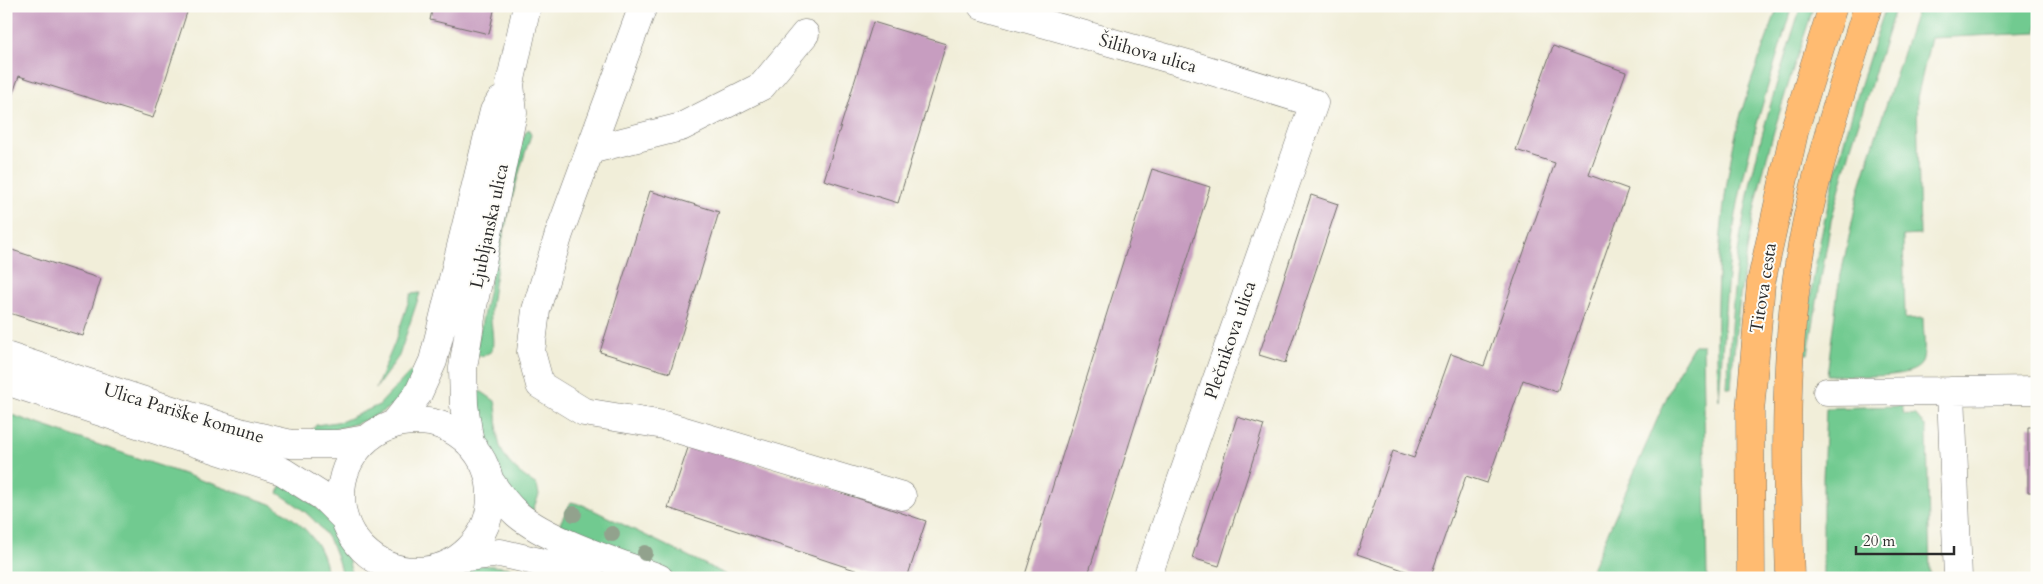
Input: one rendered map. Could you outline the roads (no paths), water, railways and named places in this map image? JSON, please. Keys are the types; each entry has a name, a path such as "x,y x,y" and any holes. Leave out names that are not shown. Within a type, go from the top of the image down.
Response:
{"main road":[{"name":"Titova cesta","path":"1751,578 1750,412 1761,283 1795,128 1833,6"},
{"name":"Titova cesta","path":"1790,578 1786,457 1794,301 1818,172 1868,6"}],"street":[{"name":"Ljubljanska ulica","path":"470,444 464,405 463,368 479,274 513,113 510,84 527,6"},
{"path":"642,6 559,234 536,310 531,352 540,385 584,412 664,425 902,496"},
{"name":"Šilihova ulica","path":"982,6 1196,66 1314,103"},
{"path":"590,150 681,127 762,86 805,34"},
{"name":"Ljubljanska ulica","path":"394,424 418,394 432,361 494,111 510,84"},
{"name":"Plečnikova ulica","path":"1147,578 1314,103"},
{"name":"Ulica Pariške komune","path":"6,356 192,419 252,436 291,444 315,445 366,439"},
{"name":"Ulica Pariške komune","path":"6,381 282,471 323,497 343,517"},
{"path":"1827,392 2037,390"},
{"path":"1951,391 1958,578"},
{"path":"490,481 491,502 487,523 476,543 459,558 438,568 418,574 376,561 362,549 351,534 343,517 340,498 342,480 351,458 366,439 394,424 415,421 434,423 454,431 470,444 483,461 490,481 502,499 529,522 596,554 659,578"},
{"path":"362,549 364,578"},
{"path":"459,558 500,553 530,559 590,578"}]}
